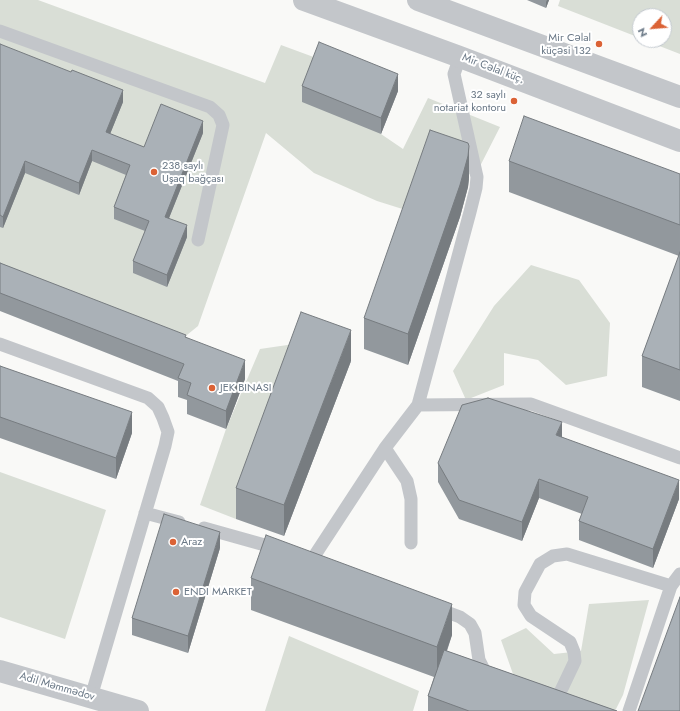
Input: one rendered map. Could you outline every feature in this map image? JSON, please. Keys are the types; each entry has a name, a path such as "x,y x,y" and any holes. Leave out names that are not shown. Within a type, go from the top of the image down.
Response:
{"street":[{"name":"Mir Cəlal küç.","path":"304,0 460,57 680,141"},
{"path":"418,0 680,96"},
{"name":"Adil Məmmədov","path":"0,671 138,711"}],"lane":[{"path":"0,31 210,107 219,115 223,125 198,240"},
{"path":"313,558 385,448 418,405 476,188 477,177 454,74 460,57"},
{"path":"0,344 148,398 158,407 168,432 91,697"},
{"path":"418,405 532,404 680,458"},
{"path":"385,448 406,481 411,499 411,543"},
{"path":"145,513 313,558 328,564"},
{"path":"556,701 575,661 574,652 570,642 531,616 524,605 525,592 540,564 553,556 567,554 671,586"},
{"path":"629,711 671,586 680,574"},
{"path":"423,602 460,617 470,624 476,633 479,660 484,670 491,676 506,682"},
{"path":"541,696 568,706"}],"shaded area":[{"path":"0,0 38,0 265,83 281,45 319,59 381,134 403,149 428,98 500,127 475,176 430,161 412,212 377,201 314,173 266,133 198,326 171,348 0,281"},
{"path":"560,0 680,0 680,54 665,48 672,48 672,8 632,8 632,35 558,6"},
{"path":"531,265 579,280 610,323 607,376 566,385 538,360 504,353 504,385 466,400 453,371 494,306"},
{"path":"301,343 236,519 200,505 226,429 260,349"},
{"path":"0,472 106,510 65,639 0,617"},
{"path":"649,600 623,695 615,711 513,674 501,640 526,628 554,654 581,651 589,604"},
{"path":"289,636 419,691 413,711 265,711"}],"building":[{"path":"319,42 398,74 381,118 302,86"},
{"name":"238 saylı Uşaq bağçası","path":"0,44 71,72 72,70 123,90 106,132 144,147 161,104 203,121 165,217 187,225 167,275 133,261 149,221 114,207 130,165 92,150 79,183 25,161 3,217 0,215"},
{"path":"524,116 680,174 680,225 509,161"},
{"path":"430,130 468,143 468,156 460,185 408,334 364,318"},
{"path":"680,252 680,370 642,356"},
{"path":"0,263 186,335 185,337 245,360 226,411 187,395 191,383 178,378 184,364 0,293"},
{"path":"301,312 351,330 284,505 236,488"},
{"path":"0,366 132,412 116,458 0,417"},
{"path":"488,398 562,422 556,435 679,480 653,549 579,521 588,497 539,479 522,522 459,500 438,463 462,405"},
{"name":"ENDI MARKET","path":"164,514 220,532 188,636 132,618"},
{"path":"266,535 452,604 437,647 251,578"},
{"path":"680,597 680,711 638,711"},
{"path":"444,650 617,711 469,711 428,696"}],"place":[{"name":"Mir Cəlal küçəsi 132","path":"599,44"},
{"name":"32 saylı notariat kontoru","path":"514,101"},
{"name":"238 saylı Uşaq bağçası","path":"154,172"},
{"name":"JEK BINASI","path":"212,388"},
{"name":"Araz","path":"173,542"},
{"name":"ENDI MARKET","path":"176,592"}]}
